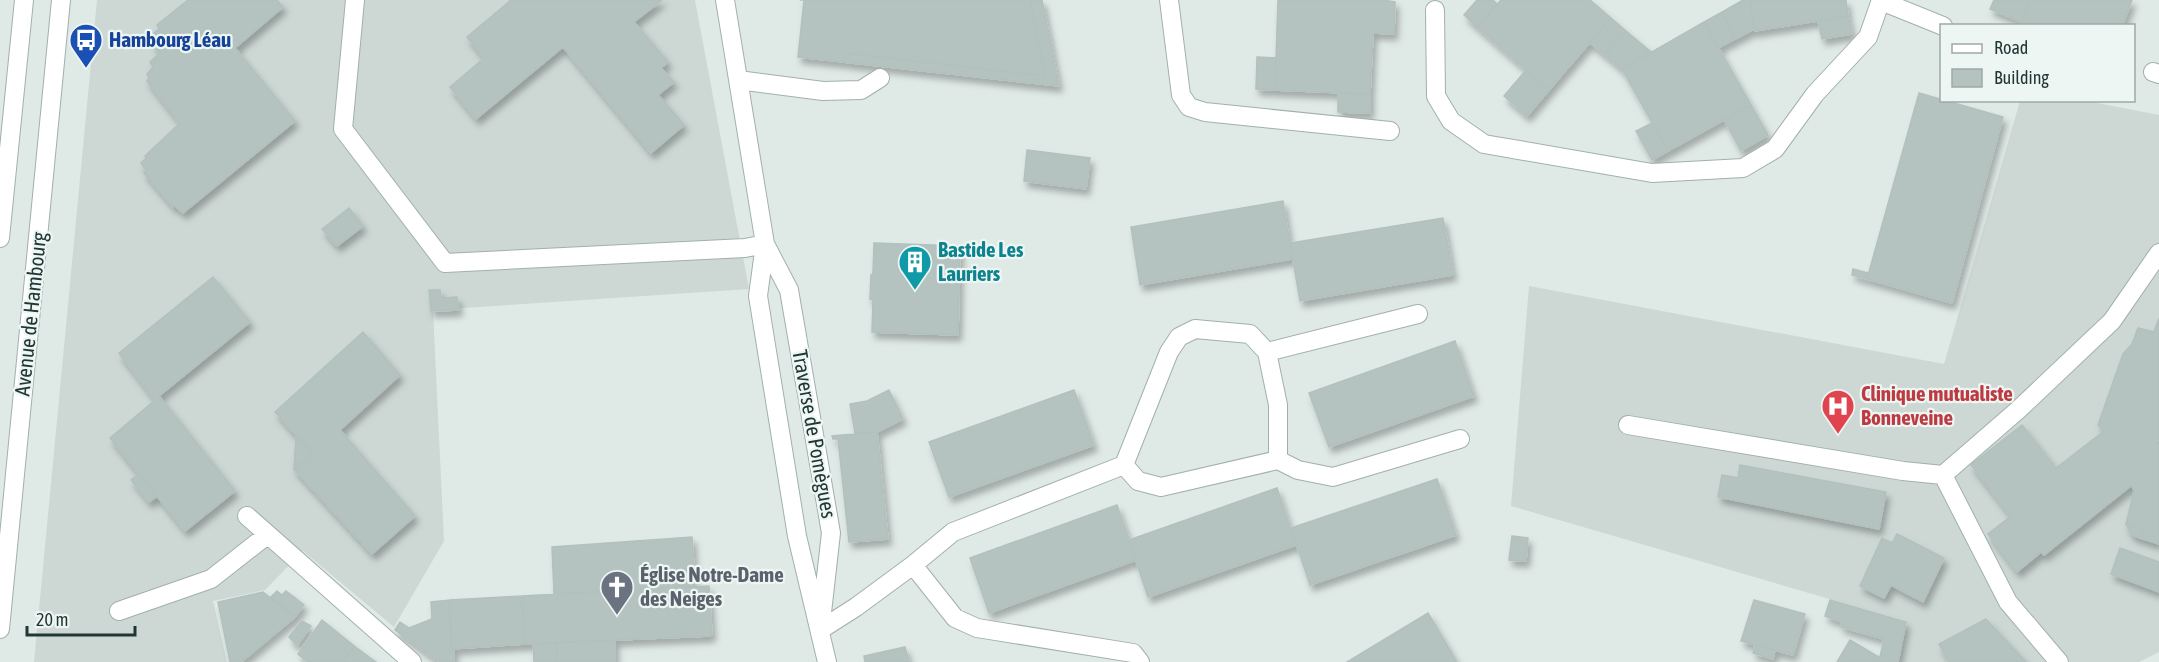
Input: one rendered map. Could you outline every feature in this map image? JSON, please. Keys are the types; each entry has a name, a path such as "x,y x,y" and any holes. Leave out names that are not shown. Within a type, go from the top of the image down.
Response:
{"street":[{"name":"Avenue de Hambourg","path":"0,238 24,0"},
{"name":"Avenue de Hambourg","path":"0,629 61,0"},
{"path":"355,0 343,129 445,263 745,248 765,244"},
{"name":"Traverse de Pomègues","path":"725,0 765,244 758,296 797,536 827,662"},
{"path":"1169,0 1181,95 1189,106 1205,112 1390,131"},
{"path":"1435,10 1436,96 1451,121 1484,144 1652,174 1743,168 1775,149 1815,94 1868,37 1881,1 1940,25"},
{"path":"738,80 823,92 861,90 880,78"},
{"name":"Traverse de Pomègues","path":"765,244 789,290 831,533 820,630"},
{"path":"1628,425 1903,471 1943,475 2018,410 2112,321 2159,254"},
{"path":"1267,352 1419,314"},
{"path":"820,630 856,607 953,532 1124,465 1169,352 1179,338 1195,329 1250,334 1267,352 1278,405 1278,460"},
{"path":"1124,465 1138,481 1161,487 1278,460 1298,470 1333,477 1460,438"},
{"path":"1943,475 2008,602 2059,662"},
{"path":"246,516 412,662"},
{"path":"119,612 211,579 267,535"},
{"path":"913,565 955,618 977,628 1133,653 1140,662"}],"shaded area":[{"path":"97,0 695,0 749,289 433,310 444,541 394,627 303,551 265,590 213,601 227,662 34,662"},
{"name":"Clinique mutualiste Bonneveine","path":"2020,102 2092,102 2159,115 2159,652 2139,662 1898,662 1905,621 1511,506 1529,286 1944,364"}],"building":[{"path":"188,0 277,0 283,7 235,48 295,121 183,213 174,205 173,207 144,173 146,170 141,163 146,158 145,156 180,123 147,81 149,78 147,74 153,67 150,62 160,53 153,44 157,39 154,33 159,29 157,25"},
{"path":"511,0 662,0 634,22 668,62 661,68 674,82 658,95 684,125 651,153 563,47 476,119 450,87 484,58 467,37"},
{"path":"804,0 1030,0 1045,76 845,53 844,62 798,57"},
{"path":"1030,0 1042,0 1059,86 844,62 845,53 1045,76"},
{"path":"1278,0 1395,2 1394,34 1373,33 1370,94 1275,90"},
{"path":"1477,0 1493,0 1497,4 1477,27 1464,15"},
{"path":"1501,0 1590,0 1611,18 1549,90 1477,27"},
{"path":"1743,0 1750,0 1754,29 1735,39 1722,12"},
{"path":"1750,0 1846,0 1848,16 1755,31"},
{"path":"1994,0 2030,0 2022,22 1990,9"},
{"path":"2030,0 2132,0 2123,24 2021,24"},
{"path":"1722,12 1735,39 1718,48 1704,22"},
{"path":"1848,16 1852,34 1822,39 1818,21"},
{"path":"1611,18 1626,31 1605,55 1589,42"},
{"path":"1704,22 1751,105 1668,151 1622,69"},
{"path":"1626,31 1651,52 1622,69 1605,55"},
{"path":"1257,57 1276,58 1275,90 1256,89"},
{"path":"1526,70 1549,90 1527,116 1504,96"},
{"path":"1338,93 1370,94 1370,113 1338,112"},
{"path":"1919,93 1940,99 1940,102 1950,102 2003,117 1952,303 1867,279"},
{"path":"1751,105 1768,135 1741,151 1724,119"},
{"path":"1652,123 1668,151 1652,160 1636,131"},
{"path":"1027,150 1090,158 1086,189 1024,181"},
{"path":"1283,201 1292,259 1140,285 1131,227"},
{"path":"349,208 363,226 337,246 322,229"},
{"path":"1443,218 1453,275 1300,301 1290,243"},
{"name":"Bastide Les Lauriers","path":"874,243 960,246 958,335 872,332 873,300 870,299"},
{"path":"1853,269 1868,273 1867,279 1852,275"},
{"path":"213,277 250,322 159,396 235,491 185,531 110,438 155,400 119,353"},
{"path":"429,290 440,290 441,298 457,297 459,310 431,311"},
{"path":"2159,318 2159,440 2157,444 2159,445 2159,544 2140,538 2144,530 2126,524 2134,491 2132,485 2044,555 2041,552 2017,572 1988,534 2011,516 1971,465 2022,425 2056,468 2104,431 2098,425 2123,354 2132,344 2138,328 2154,332"},
{"path":"363,332 400,375 340,430 415,516 372,554 294,469 313,454 275,412"},
{"path":"1455,341 1474,396 1329,447 1309,393"},
{"path":"889,390 903,419 877,432 855,433 850,404 867,401"},
{"path":"1074,390 1094,445 949,497 929,442"},
{"path":"877,432 888,539 849,542 838,439 833,439 832,436"},
{"path":"296,436 313,454 294,469"},
{"path":"1740,465 1886,492 1879,529 1718,497 1722,475 1738,478"},
{"path":"139,474 157,496 149,502 131,480"},
{"path":"1437,479 1456,535 1310,585 1291,528"},
{"path":"1277,488 1296,545 1148,597 1129,540"},
{"path":"1117,505 1136,560 989,613 970,558"},
{"path":"2126,524 2144,530 2140,538 2132,535"},
{"path":"1897,534 1944,558 1923,602 1891,585 1884,598 1860,586 1882,538 1892,543"},
{"path":"1512,536 1528,538 1526,561 1509,560"},
{"path":"692,537 695,586 554,594 552,547"},
{"path":"2120,548 2159,562 2159,592 2111,574"},
{"name":"Église Notre-Dame des Neiges","path":"709,586 712,635 709,636 525,644 522,596"},
{"path":"277,591 282,595 286,591 304,605 295,617 271,597"},
{"path":"263,592 295,617 241,662 230,662 218,602"},
{"path":"522,596 525,644 451,649 450,600"},
{"path":"450,600 451,649 454,649 454,662 440,662 395,630 400,622 409,628 432,619 431,602"},
{"path":"1754,600 1805,614 1793,655 1741,641"},
{"path":"1830,600 1906,622 1898,662 1873,662 1877,656 1880,657 1884,639 1841,627 1842,622 1825,616"},
{"path":"1428,613 1457,662 1347,662"},
{"path":"1986,619 2026,662 1949,662 1939,644"},
{"path":"322,620 354,646 342,662 308,662 298,654"},
{"path":"302,621 311,626 297,645 289,637"},
{"path":"615,640 615,662 557,662 557,643"},
{"path":"1850,640 1877,656 1873,662 1837,662"},
{"path":"557,643 557,662 534,662 533,644"},
{"path":"1755,645 1775,650 1773,659 1753,653"},
{"path":"354,646 376,662 342,662"},
{"path":"905,647 909,662 865,662 864,656"}],"place":[{"name":"Hambourg Léau","path":"86,69"},
{"name":"Bastide Les Lauriers","path":"915,291"},
{"name":"Clinique mutualiste Bonneveine","path":"1838,435"},
{"name":"Église Notre-Dame des Neiges","path":"617,616"}]}
